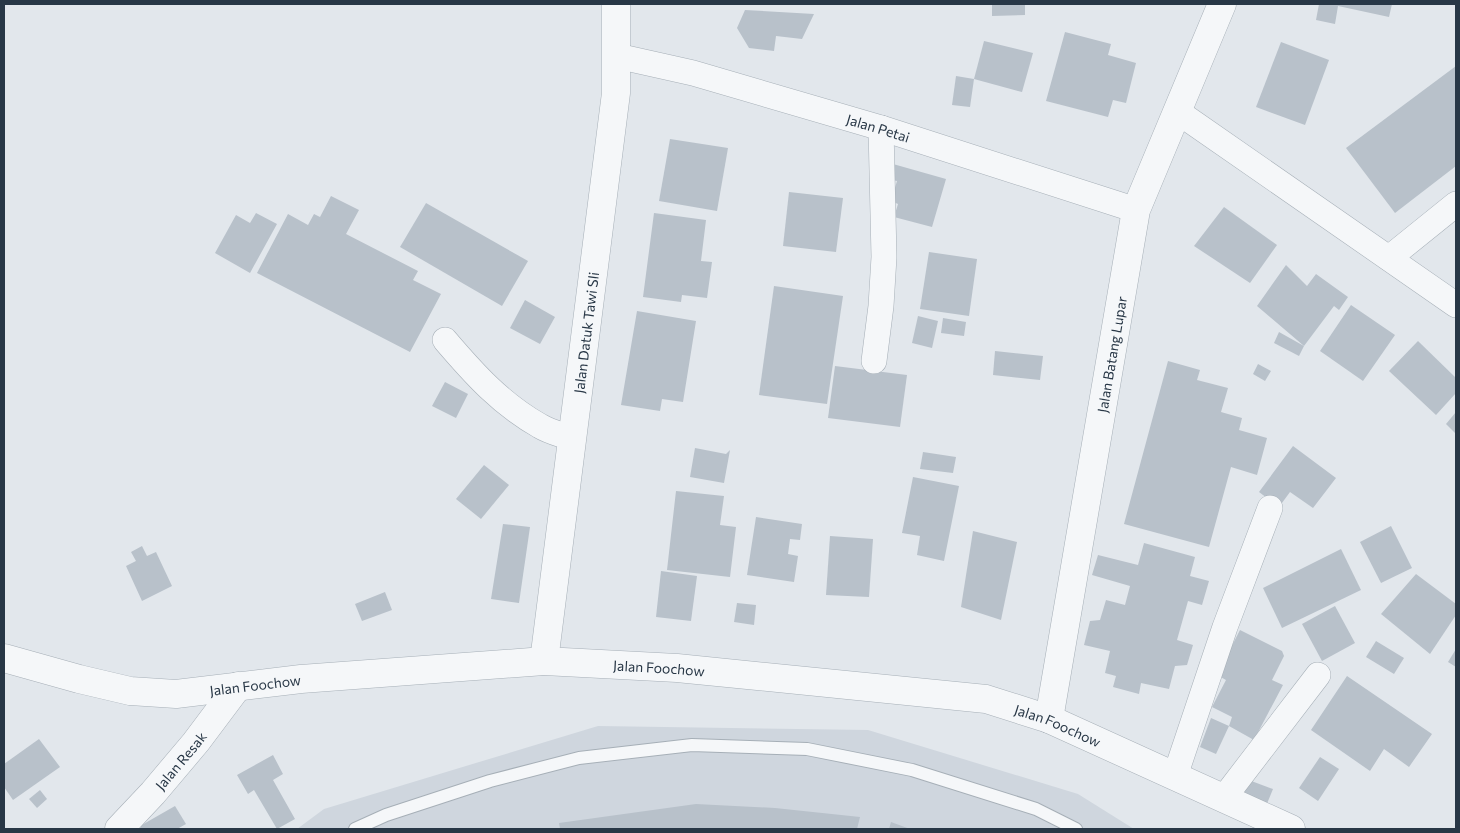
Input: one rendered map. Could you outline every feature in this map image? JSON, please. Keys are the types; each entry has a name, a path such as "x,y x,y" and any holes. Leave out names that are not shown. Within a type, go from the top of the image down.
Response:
{"street":[{"name":"Jalan Datuk Tawi Sli","path":"544,661 616,93 616,4"},
{"name":"Jalan Batang Lupar","path":"1049,719 1136,210 1222,4"},
{"name":"Jalan Petai","path":"617,56 693,73 881,128 1136,210"},
{"path":"1178,112 1456,305"},
{"path":"874,361 881,306 884,257 881,128"},
{"path":"1389,258 1456,204"},
{"path":"445,340 479,379 506,403 542,427 573,439"},
{"path":"1175,776 1224,627 1270,508"},
{"name":"Jalan Foochow","path":"4,658 130,691 176,694 301,679 544,661 677,668 986,699 1049,719 1291,829"},
{"path":"1223,799 1318,675"},
{"name":"Jalan Resak","path":"119,829 153,793 196,742 238,686"}],"lane":[{"path":"355,829 386,815 482,784 579,758 692,746 807,749 912,770 1036,809 1076,829"}],"shaded area":[{"path":"598,726 868,730 1078,794 1134,829 297,829 324,809"}],"building":[{"path":"992,4 1025,4 1025,15 992,16"},
{"path":"1319,4 1392,4 1389,17 1338,6 1335,24 1316,20"},
{"path":"745,10 814,14 802,39 776,36 774,51 749,48 737,28"},
{"path":"1065,32 1111,44 1108,55 1136,63 1126,103 1113,100 1108,117 1046,101"},
{"path":"984,41 1033,53 1022,92 974,79"},
{"path":"1281,42 1329,60 1305,125 1256,107"},
{"path":"1456,66 1456,166 1395,213 1346,148"},
{"path":"956,76 974,79 970,107 952,105"},
{"path":"670,139 728,148 717,211 659,201"},
{"path":"893,164 946,179 932,227 894,217 898,204 891,201 897,181 888,179"},
{"path":"789,192 843,198 836,252 783,246"},
{"path":"331,196 359,210 346,234 418,271 413,280 441,294 410,352 257,273 288,214 308,225 314,214 320,217"},
{"path":"426,203 528,261 502,306 400,247"},
{"path":"1224,207 1277,245 1250,283 1194,246"},
{"path":"256,213 277,224 250,273 215,253 236,215 250,223"},
{"path":"654,213 706,220 701,261 712,262 707,298 682,295 681,302 643,297"},
{"path":"929,252 977,259 969,316 920,309"},
{"path":"1286,265 1307,286 1316,274 1348,297 1339,310 1334,306 1304,346 1257,306"},
{"path":"774,286 843,296 827,404 759,395"},
{"path":"525,300 555,317 540,344 510,328"},
{"path":"1351,305 1395,335 1363,381 1320,351"},
{"path":"637,311 696,321 683,402 662,399 660,411 621,405"},
{"path":"918,316 938,321 932,348 912,343"},
{"path":"943,318 966,322 964,336 941,333"},
{"path":"1279,332 1304,346 1299,356 1274,343"},
{"path":"1418,341 1456,378 1456,393 1436,415 1389,371"},
{"path":"995,351 1043,356 1040,380 993,375"},
{"path":"1168,361 1200,370 1197,380 1228,388 1221,412 1242,418 1239,430 1267,438 1257,475 1231,467 1209,547 1124,524"},
{"path":"1258,364 1271,371 1265,381 1253,374"},
{"path":"835,366 907,375 900,427 828,418"},
{"path":"445,382 468,394 456,418 432,406"},
{"path":"1456,412 1456,434 1446,424"},
{"path":"1293,446 1336,478 1313,508 1290,492 1279,507 1259,492"},
{"path":"695,448 726,454 730,450 724,483 690,477"},
{"path":"923,452 956,457 953,473 920,469"},
{"path":"484,465 509,485 481,519 456,499"},
{"path":"913,477 959,486 944,561 917,555 920,536 902,533"},
{"path":"676,491 724,496 720,525 736,527 730,577 667,570"},
{"path":"756,517 802,524 800,540 790,539 788,554 798,556 794,582 747,575"},
{"path":"503,524 530,527 519,603 491,599"},
{"path":"1391,526 1412,568 1381,583 1360,542"},
{"path":"973,531 1017,542 1001,620 961,607"},
{"path":"830,536 873,539 869,597 826,595"},
{"path":"1144,543 1195,557 1190,576 1209,581 1202,605 1188,601 1177,640 1193,645 1187,665 1175,666 1169,689 1141,683 1139,694 1113,687 1116,676 1105,673 1110,651 1084,645 1090,621 1100,620 1106,600 1125,605 1130,586 1092,575 1098,555 1138,565"},
{"path":"142,546 147,556 156,552 172,586 142,601 126,566 136,561 131,552"},
{"path":"1341,549 1361,590 1282,628 1263,588"},
{"path":"661,571 697,576 691,621 656,617"},
{"path":"1416,574 1456,604 1456,615 1430,654 1381,614"},
{"path":"385,592 392,610 362,621 355,604"},
{"path":"737,603 756,605 754,625 734,622"},
{"path":"1335,606 1355,643 1322,661 1302,624"},
{"path":"1240,630 1282,651 1284,656 1272,680 1283,685 1254,740 1229,726 1232,717 1212,707 1226,680 1217,675"},
{"path":"1376,641 1404,658 1394,674 1366,657"},
{"path":"1456,649 1456,667 1448,662"},
{"path":"1347,676 1432,734 1409,767 1384,749 1370,771 1311,730"},
{"path":"1211,718 1229,726 1216,754 1200,747"},
{"path":"39,739 60,767 13,800 4,787 4,764"},
{"path":"273,755 283,774 273,780 295,819 277,829 254,790 248,794 237,775"},
{"path":"1320,757 1339,769 1318,801 1299,788"},
{"path":"1246,779 1273,789 1266,806 1240,795"},
{"path":"40,790 47,799 37,808 29,799"},
{"path":"696,804 775,808 860,817 857,829 560,829 559,823"},
{"path":"175,806 186,824 177,829 141,829 140,826"},
{"path":"891,822 910,829 889,829"}]}
